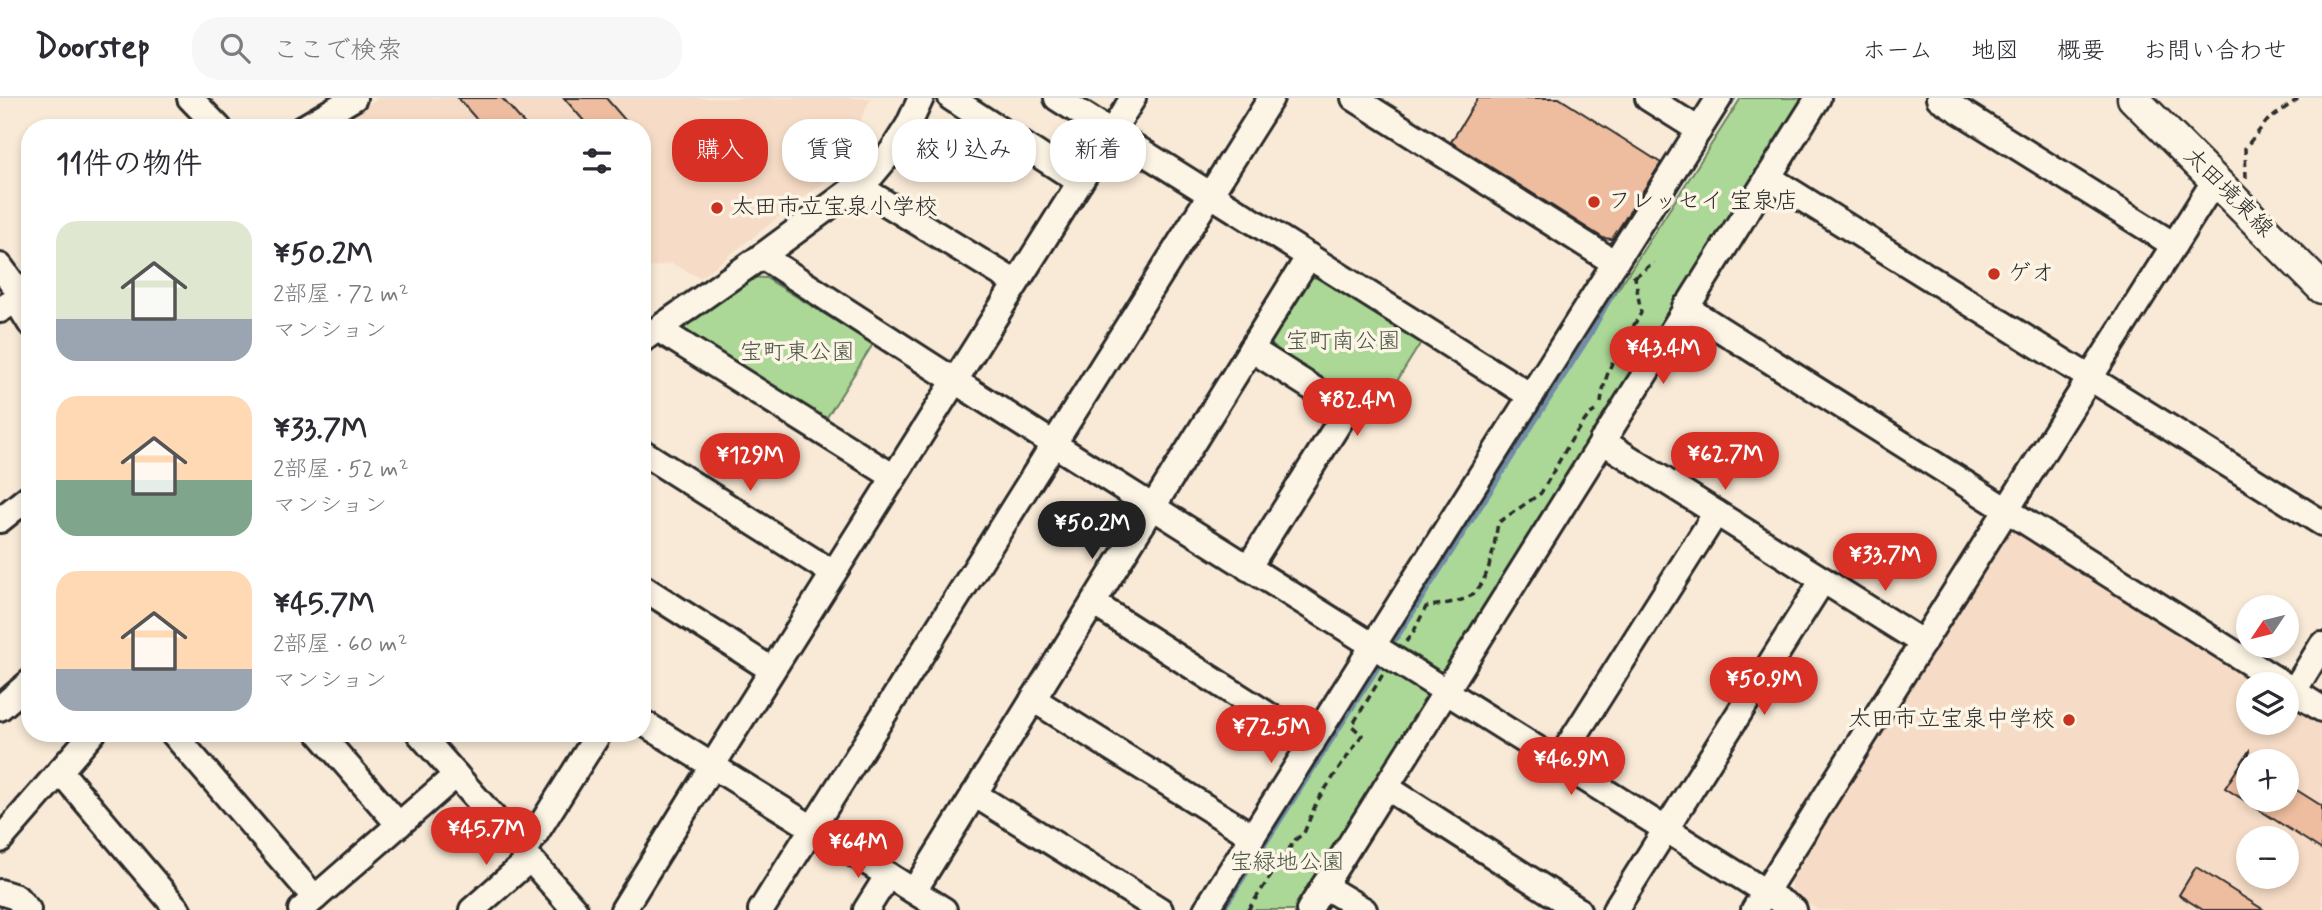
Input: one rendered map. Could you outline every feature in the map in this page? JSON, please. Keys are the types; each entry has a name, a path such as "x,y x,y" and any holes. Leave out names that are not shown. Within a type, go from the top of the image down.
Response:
{"main road":[{"name":"太田境東線","path":"2133,98 2322,288"}],"street":[{"path":"190,98 210,119"},
{"path":"318,119 354,98"},
{"path":"651,333 762,257 872,175 908,126 920,98"},
{"path":"951,98 1050,162"},
{"path":"1057,98 1090,119"},
{"path":"1119,119 1133,98"},
{"path":"761,910 1271,98"},
{"path":"1354,98 1615,263"},
{"path":"1648,98 1699,130"},
{"path":"1206,910 1719,98"},
{"path":"1309,910 1818,98"},
{"path":"1938,98 2174,245"},
{"path":"1146,154 1531,396"},
{"path":"1768,177 2322,523"},
{"path":"1760,901 2215,180"},
{"path":"624,910 1079,182"},
{"path":"858,186 1016,283"},
{"path":"914,891 1309,256"},
{"path":"762,257 1152,508 1374,644 1667,830 1760,901 1794,910"},
{"path":"0,266 17,299"},
{"path":"1685,307 2264,672"},
{"path":"651,335 894,477"},
{"path":"1248,568 1347,410 1251,349"},
{"path":"1602,441 1923,643"},
{"path":"651,458 833,573"},
{"path":"0,520 21,503"},
{"path":"1558,762 1716,513"},
{"path":"1615,910 1823,580"},
{"path":"651,593 772,670"},
{"path":"1093,603 1312,743"},
{"path":"2299,673 2322,645"},
{"path":"0,708 21,690"},
{"path":"2299,694 2322,709"},
{"path":"1033,699 1252,836"},
{"path":"651,728 944,910"},
{"path":"0,840 85,742"},
{"path":"180,742 308,904 456,775"},
{"path":"327,742 399,825"},
{"path":"427,742 575,910"},
{"path":"472,910 527,855 594,742"},
{"path":"60,771 178,910"},
{"path":"1386,787 1578,910"},
{"path":"974,794 1160,910"},
{"path":"866,910 888,875"},
{"path":"1324,886 1364,910"},
{"path":"0,892 16,897 28,910"}],"path":[{"path":"2246,180 2245,148 2267,121 2299,98"},
{"path":"1635,277 1654,262"},
{"path":"1248,910 1295,840 1304,834 1317,801 1362,735 1352,726 1414,631 1426,607 1468,597 1478,588 1490,563 1498,523 1541,493 1589,415 1601,407 1608,370 1641,313 1635,277 1615,263"}],"shaded area":[{"name":"太田市立宝泉小学校","path":"378,98 871,98 861,119 782,119 782,182 824,182 700,278 671,263 651,268 651,119 344,119"},
{"name":"太田市立宝泉中学校","path":"2019,529 2249,672 2236,672 2236,735 2299,735 2299,704 2322,718 2322,910 1818,910 1793,894 1790,881 2006,533"}],"green space":[{"name":"宝緑地公園","path":"1741,98 1807,98 1295,910 1219,910"},
{"name":"宝町南公園","path":"1321,276 1423,339 1376,415 1274,351 1270,337 1307,279"},
{"name":"宝町東公園","path":"748,277 766,278 873,344 822,425 681,337 681,324"}],"building":[{"path":"458,98 502,98 520,119 476,119"},
{"path":"564,98 606,98 624,119 582,119"},
{"name":"フレッセイ 宝泉店","path":"1478,98 1559,98 1661,163 1612,239 1603,238 1451,142"},
{"path":"2236,771 2236,795 2225,788"},
{"path":"2299,792 2322,806 2322,850 2299,835 2299,826 2284,826 2263,812 2299,812"},
{"path":"2196,867 2264,910 2203,910 2179,895"}],"waterway":[{"path":"1627,267 1734,98"},
{"path":"1396,639 1589,337 1621,278"},
{"path":"1223,910 1379,666"}],"place":[{"name":"フレッセイ 宝泉店","path":"1594,202"},
{"name":"太田市立宝泉小学校","path":"717,208"},
{"name":"ゲオ","path":"1994,274"},
{"name":"太田市立宝泉中学校","path":"2069,720"}]}
